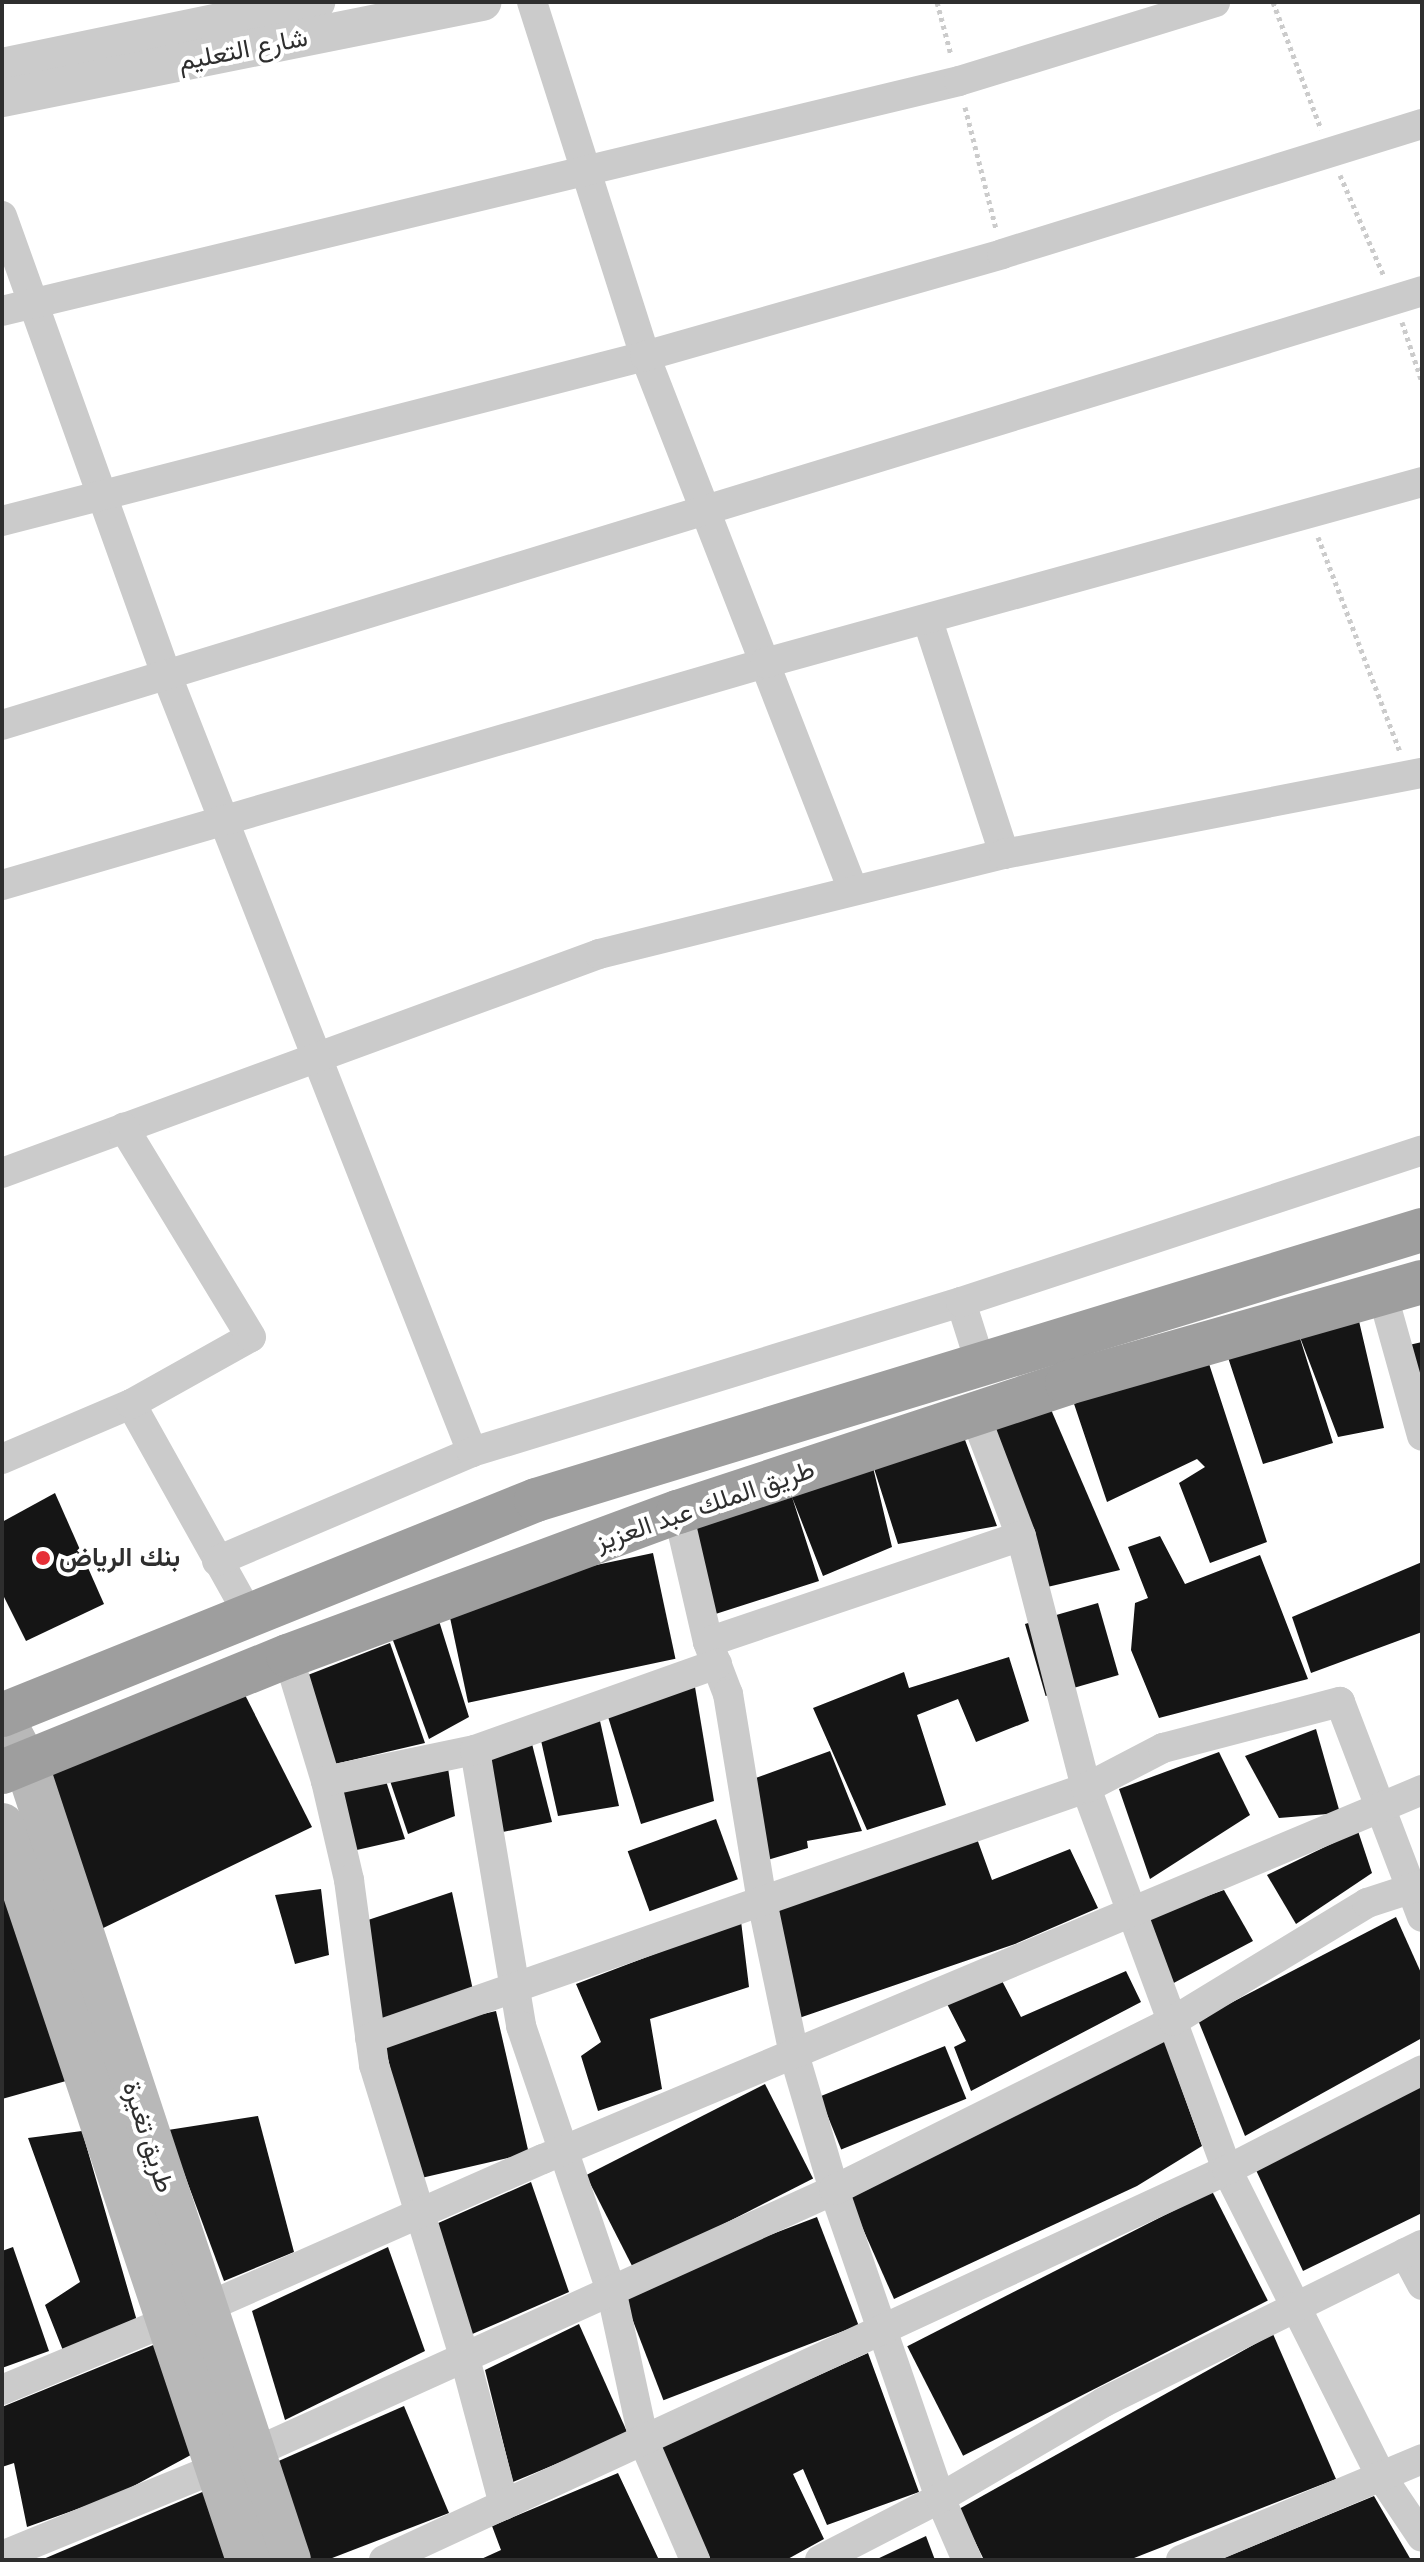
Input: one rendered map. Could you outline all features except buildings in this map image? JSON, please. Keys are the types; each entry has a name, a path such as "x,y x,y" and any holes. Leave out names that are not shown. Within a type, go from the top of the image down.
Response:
{"highway":[{"name":"طريق الملك عبد العزيز","path":"2,1716 248,1613 536,1500 980,1362 1422,1230"},
{"name":"طريق الملك عبد العزيز","path":"14,1768 288,1656 678,1512 1067,1383 1402,1289"}],"main road":[{"name":"طريق تغيرة","path":"2,1716 14,1768 235,2461 289,2560"},
{"name":"طريق تغيرة","path":"2,1825 187,2315"},
{"name":"طريق تغيرة","path":"235,2461 248,2560"}],"street":[{"name":"شارع التعليم","path":"2,67 316,2"},
{"name":"شارع التعليم","path":"2,98 483,2"},
{"path":"532,2 645,356 853,890"},
{"path":"2,311 959,81 1215,2"},
{"path":"2,521 645,356 1002,254 1422,124"},
{"path":"2,216 167,676 472,1452"},
{"path":"2,725 1408,295"},
{"path":"2,885 226,823 765,663 928,621 1422,482"},
{"path":"928,621 1004,854"},
{"path":"2,1173 599,954 1004,854 1416,775"},
{"path":"2,1459 131,1404 251,1337 124,1128"},
{"path":"217,1561 472,1452 961,1302 1422,1150"},
{"path":"1402,1289 1422,1436"},
{"path":"961,1302 980,1362"},
{"path":"131,1404 248,1613"},
{"path":"975,1415 1021,1536 1086,1788 1227,2170 1293,2307 1381,2476 1422,2537"},
{"path":"678,1512 712,1653 728,1694 762,1901 794,2054 834,2190 886,2330 940,2498 967,2560"},
{"path":"326,1781 475,1750 712,1653 1021,1536"},
{"path":"288,1656 326,1781 349,1880 370,2038 417,2215 465,2359 504,2505"},
{"path":"370,2038 515,1990 1086,1788 1163,1748 1340,1702 1416,1887 1422,1917"},
{"path":"475,1750 521,2026 561,2152 612,2294 644,2442 695,2560"},
{"path":"2,2390 187,2315 561,2152 1422,1790"},
{"path":"2,2556 235,2461 612,2294 834,2190 1173,2021 1367,1903 1416,1887"},
{"path":"384,2560 446,2547 504,2505 1227,2170 1422,2070"},
{"path":"820,2560 940,2498 1104,2402 1413,2249 1422,2285"},
{"path":"1181,2560 1422,2459"}],"path":[{"path":"937,2 1002,254"},
{"path":"1273,2 1331,152 1408,295 1422,382"},
{"path":"1309,513 1416,775"}],"place":[{"name":"بنك الرياض","path":"43,1558"}]}
